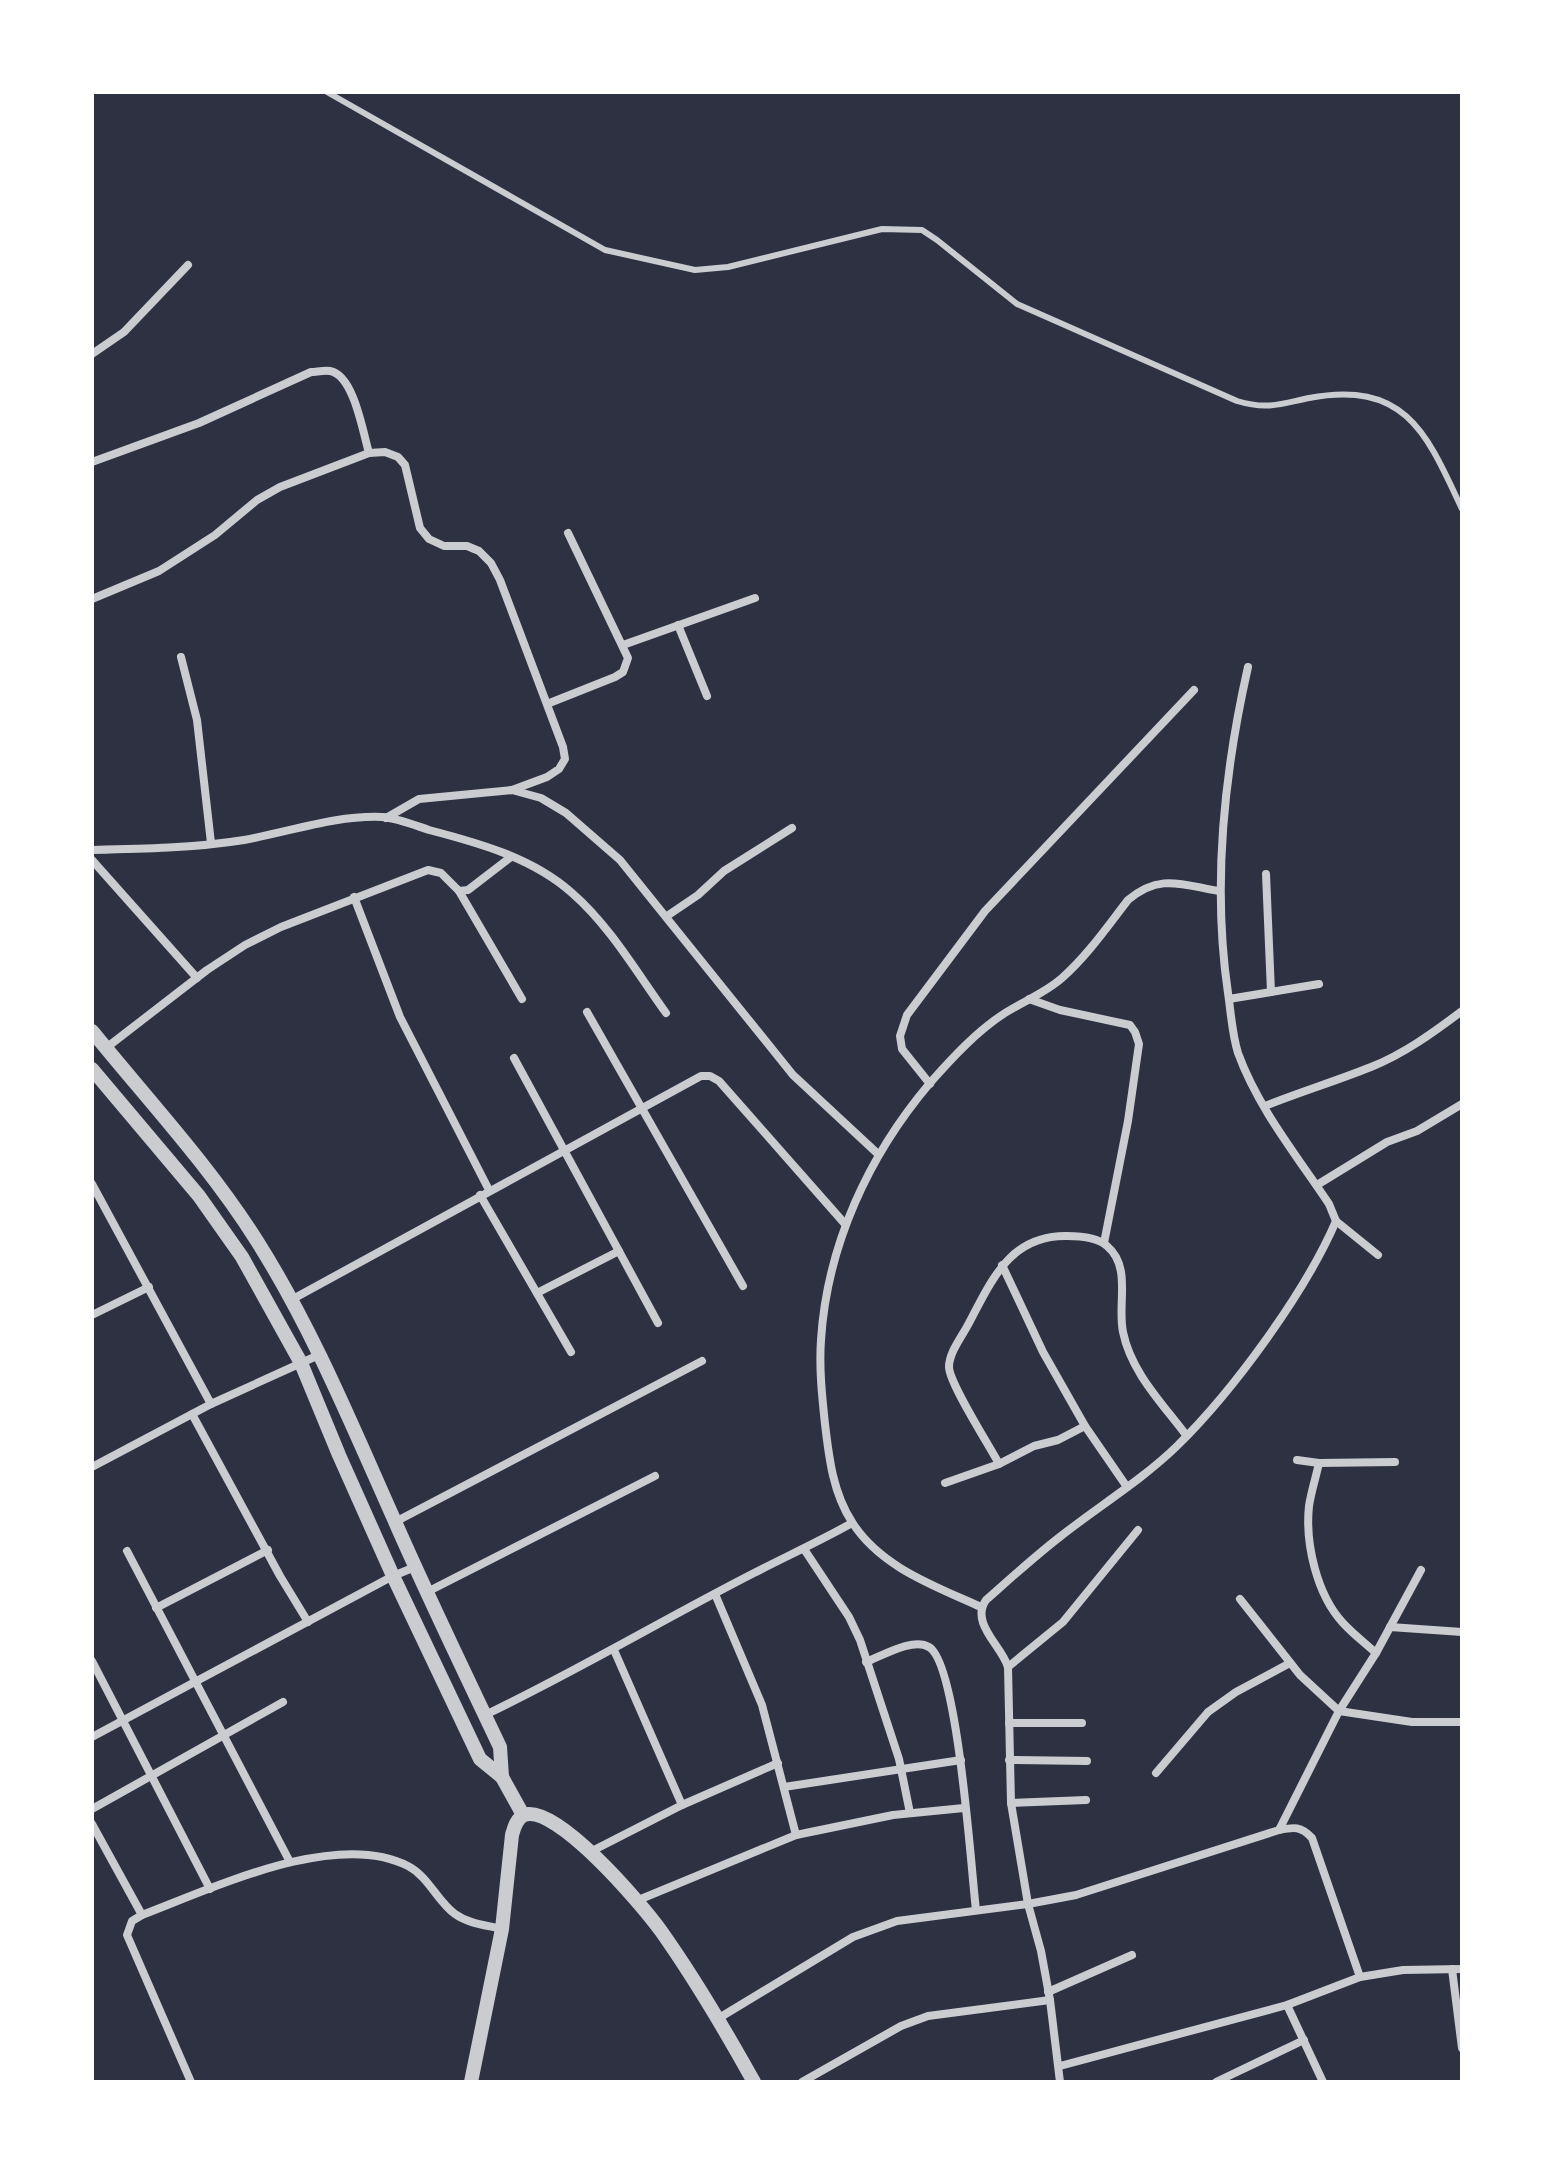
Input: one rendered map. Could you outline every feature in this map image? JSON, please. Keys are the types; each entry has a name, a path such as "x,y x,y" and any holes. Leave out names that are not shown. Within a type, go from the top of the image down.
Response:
{"street":[{"path":"92,354 124,332 188,265"},
{"path":"92,462 199,423 311,372 329,370 340,375 351,391 369,453"},
{"path":"92,599 159,571 215,535 257,500 280,487 369,453 385,452 398,457 405,465 420,528 429,539 444,546 467,546 479,551 491,563 547,704 565,759 559,769 547,777 512,790 419,799 386,818"},
{"path":"547,704 623,672 628,658 568,533"},
{"path":"623,645 755,598"},
{"path":"678,625 707,696"},
{"path":"181,657 197,720 211,843"},
{"path":"1248,667 1232,746 1219,891 1229,999 1238,1052 1265,1106 1329,1204 1336,1221 1378,1255"},
{"path":"930,1084 902,1049 900,1036 907,1015 985,911 1194,690"},
{"path":"512,790 541,798 566,813 620,860 793,1075 878,1154"},
{"path":"94,854 241,840 361,817 386,818 473,842 557,880 592,912 666,1013"},
{"path":"667,916 698,895 724,871 792,828"},
{"path":"94,854 197,978"},
{"path":"459,891 475,886 511,857"},
{"path":"106,1048 245,945 354,897 428,870 441,873 459,891 522,999"},
{"path":"1266,874 1271,992"},
{"path":"981,1607 897,1567 870,1544 852,1523 836,1490 828,1450 822,1379 823,1326 845,1224 878,1154 930,1084 986,1027 1060,979 1128,900 1152,884 1167,883 1219,891"},
{"path":"354,897 400,1017 484,1193 571,1352"},
{"path":"1229,999 1319,984"},
{"path":"1029,999 1060,1010 1130,1025 1139,1044 1128,1121 1104,1243"},
{"path":"1265,1106 1372,1067 1400,1053 1462,1011"},
{"path":"587,1012 743,1286"},
{"path":"92,1031 224,1194 256,1240 321,1354 415,1567 500,1747 502,1777"},
{"path":"514,1058 658,1323"},
{"path":"92,1069 199,1196 242,1257 301,1363 393,1576 480,1759 502,1777 523,1815"},
{"path":"291,1300 701,1076 710,1076 719,1081 845,1224"},
{"path":"1317,1185 1387,1142 1417,1131 1462,1104"},
{"path":"92,1184 211,1404"},
{"path":"92,1209 102,1203"},
{"path":"1060,2082 1049,1996 1028,1904 1011,1803 1008,1667 1004,1654 980,1617 981,1607 1062,1535 1127,1487 1186,1435 1234,1380 1281,1316 1328,1240 1336,1221"},
{"path":"999,1464 950,1376 951,1358 1002,1265 1012,1254 1035,1241 1056,1235 1083,1236 1104,1243 1116,1255 1121,1268 1122,1329 1132,1362 1186,1435"},
{"path":"537,1293 619,1251"},
{"path":"1002,1265 1043,1352 1085,1426 1127,1487"},
{"path":"92,1315 149,1287"},
{"path":"92,1467 211,1404 321,1354"},
{"path":"395,1522 702,1361"},
{"path":"192,1414 308,1622"},
{"path":"945,1483 999,1464 1085,1426"},
{"path":"1297,1460 1319,1463 1395,1462"},
{"path":"1319,1463 1309,1505 1309,1541 1321,1586 1343,1623 1376,1653"},
{"path":"427,1592 655,1476"},
{"path":"485,1715 852,1523"},
{"path":"1008,1667 1063,1622 1138,1530"},
{"path":"804,1549 849,1617 860,1640 901,1769 910,1813"},
{"path":"156,1608 268,1550"},
{"path":"127,1551 290,1862"},
{"path":"92,1737 415,1567"},
{"path":"1279,1830 1339,1711 1376,1653 1421,1570"},
{"path":"715,1594 762,1705 796,1835"},
{"path":"1240,1599 1290,1663 1339,1711 1412,1722 1462,1722"},
{"path":"1390,1627 1462,1632"},
{"path":"866,1662 911,1645 926,1644 933,1649 946,1680 961,1760 976,1910"},
{"path":"614,1650 682,1805"},
{"path":"92,1661 210,1889"},
{"path":"1156,1773 1208,1712 1236,1692 1290,1663"},
{"path":"92,1809 283,1702"},
{"path":"1009,1723 1082,1723"},
{"path":"784,1787 961,1760"},
{"path":"1009,1760 1087,1761"},
{"path":"590,1852 682,1805 778,1763"},
{"path":"1011,1803 1086,1800"},
{"path":"636,1901 796,1835 910,1813 964,1808"},
{"path":"471,2082 502,1929 512,1835 515,1823 523,1815 536,1815 549,1820 590,1852 636,1901 659,1928 719,2018 754,2082"},
{"path":"92,1824 142,1915"},
{"path":"719,2018 876,1926 1076,1895 1296,1827 1305,1829 1312,1838 1360,1977"},
{"path":"191,2082 130,1947 128,1927 142,1915 290,1862 332,1855 396,1860 426,1880 456,1915 470,1922 502,1929"},
{"path":"802,2082 890,2031 928,2016 1049,1996 1132,1955"},
{"path":"1060,2066 1287,2005 1360,1977 1403,1970 1457,1969 1462,2048"},
{"path":"1287,2005 1323,2082"},
{"path":"1216,2082 1304,2040"}],"lane":[{"path":"327,92 605,250 639,260 695,270 728,267 882,229 922,230 1017,304 1237,401 1267,407 1310,398 1350,395 1393,404 1411,418 1436,454 1462,509"}]}
